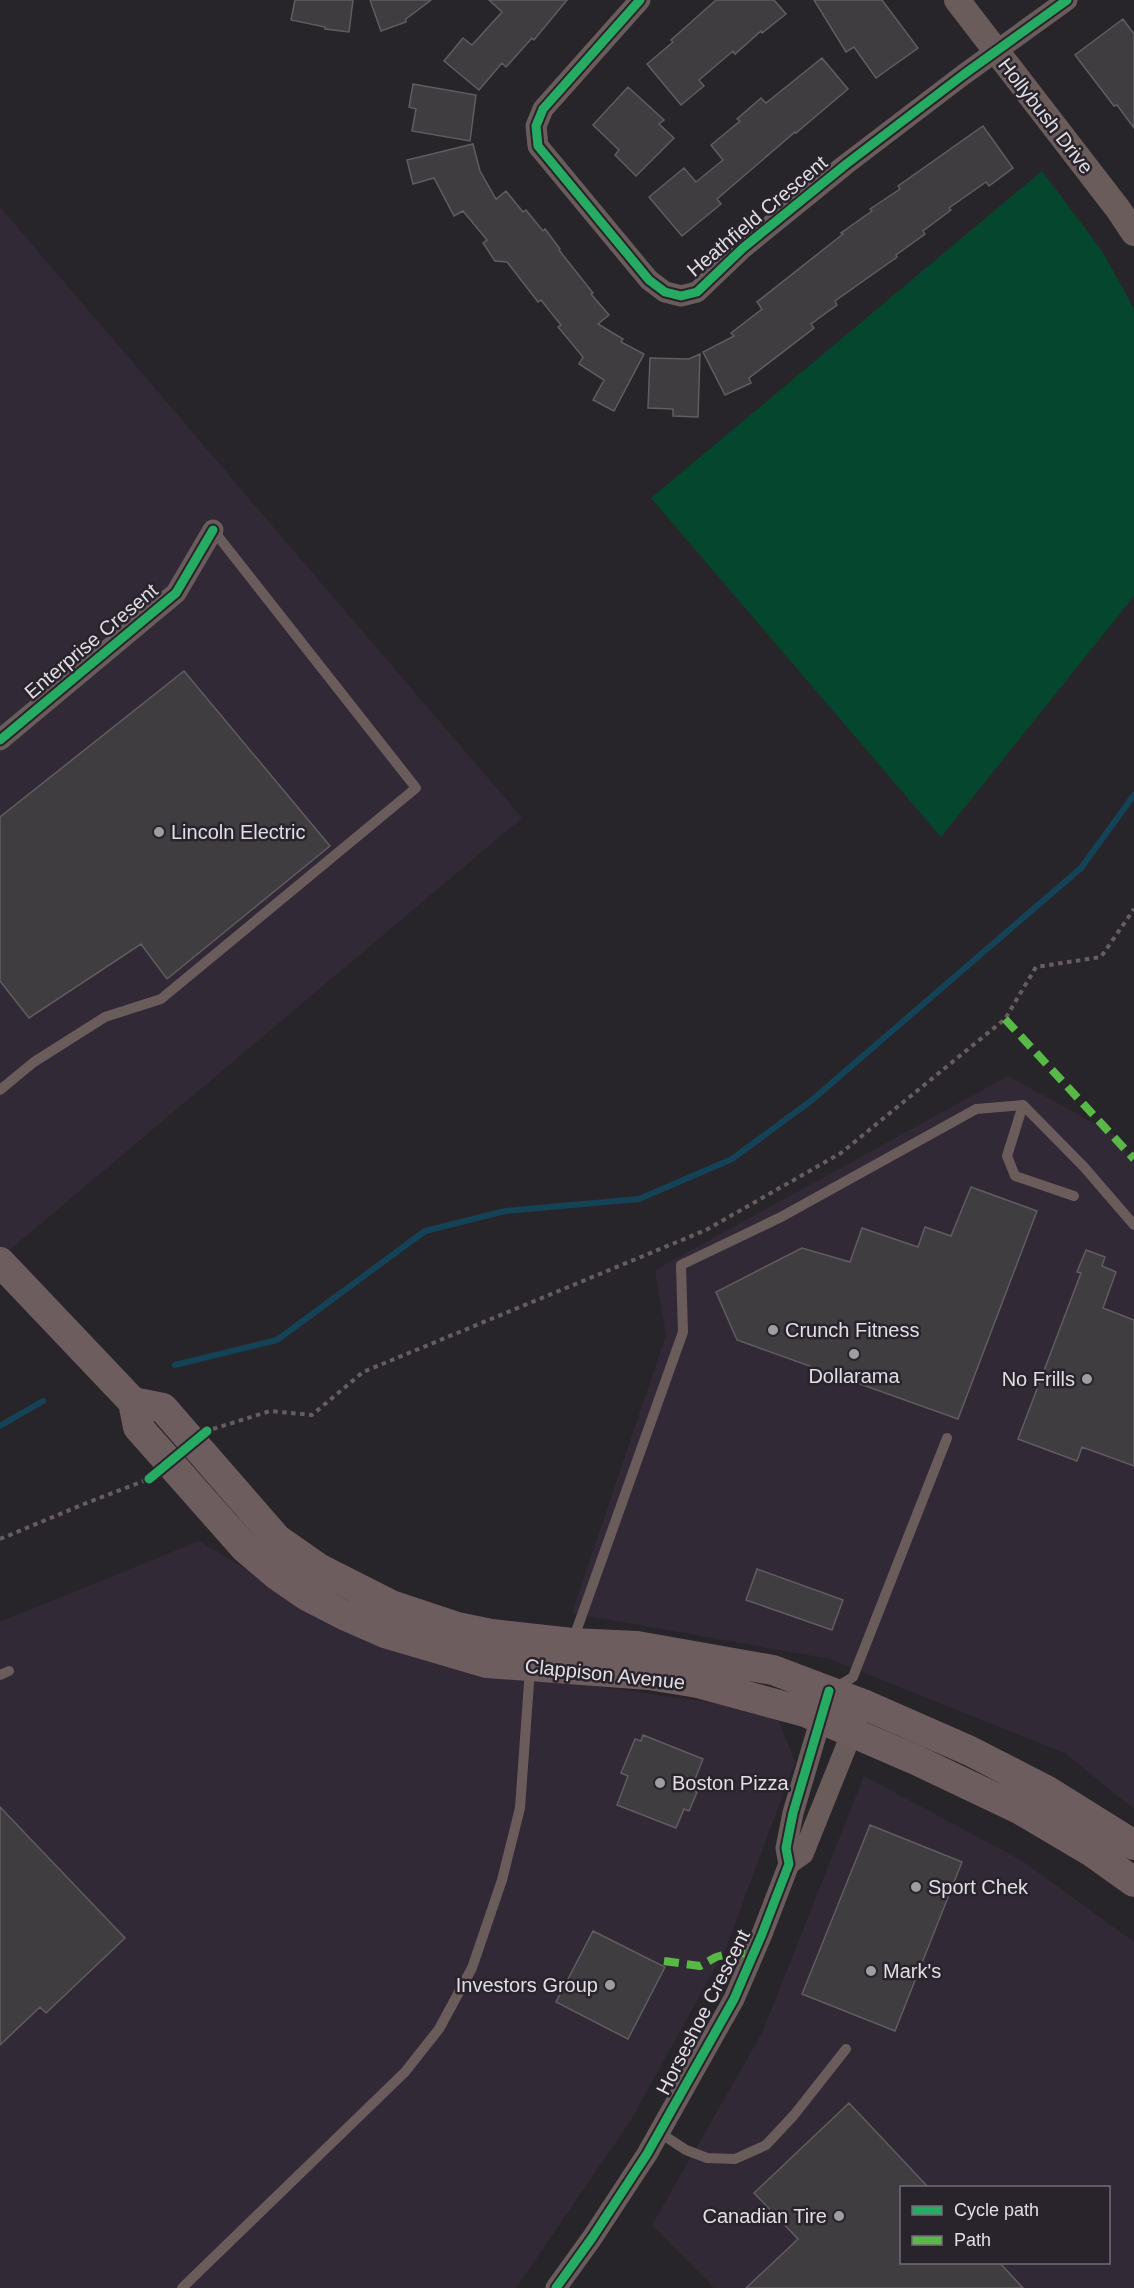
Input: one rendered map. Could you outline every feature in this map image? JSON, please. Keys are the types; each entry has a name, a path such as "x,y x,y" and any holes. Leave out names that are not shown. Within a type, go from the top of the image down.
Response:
{"main road":[{"name":"Clappison Avenue","path":"0,1263 133,1402 138,1427 159,1471 203,1501 245,1548 278,1576 307,1596 373,1612 415,1614 457,1627 517,1638 638,1646 721,1659 848,1690 1009,1770 1083,1812 1134,1845"},
{"name":"Clappison Avenue","path":"133,1402 163,1408 200,1437 227,1482 278,1539 321,1569 373,1612 385,1633 487,1663 649,1675 698,1683 805,1712 1021,1810 1092,1852 1134,1882"},
{"path":"203,1501 227,1482"}],"street":[{"name":"Heathfield Crescent","path":"640,0 543,109 536,126 538,146 649,280 665,292 681,296 698,292 742,249 845,165 1066,0"},
{"name":"Hollybush Drive","path":"957,0 1134,233"},
{"name":"Enterprise Cresent","path":"0,740 176,593 213,530"},
{"name":"Horseshoe Crescent","path":"556,2288 621,2196 660,2133 734,1999 789,1864 786,1848 793,1814 821,1719 848,1690"},
{"name":"Horseshoe Crescent","path":"789,1864 803,1854 853,1732 848,1690"}],"lane":[{"path":"0,1090 34,1062 105,1017 161,999 416,788 213,530"},
{"path":"1023,1105 1007,1156 1015,1176 1074,1196"},
{"path":"1023,1105 1084,1167 1134,1225"},
{"path":"572,1643 683,1332 681,1265 779,1218 976,1109 1023,1105"},
{"path":"848,1690 947,1437"},
{"path":"182,2288 405,2072 439,2029 472,1968 502,1880 520,1808 530,1666"},
{"path":"660,2133 686,2150 707,2158 735,2159 766,2145 794,2115 846,2049"}],"path":[{"path":"200,1437 270,1411 312,1414 363,1372 706,1230 841,1153 1005,1019 1036,967 1101,957 1134,909"},
{"path":"0,1539 159,1471"}],"shaded area":[{"path":"0,207 522,818 0,1258"},
{"path":"1008,1076 1112,1133 1134,1160 1134,1809 1065,1753 830,1659 572,1613 666,1335 655,1270"},
{"path":"199,1541 294,1598 472,1669 730,1705 779,1721 795,1762 726,1948 631,2120 516,2288 0,2288 0,1622"},
{"path":"864,1776 1021,1860 1134,1942 1134,2288 714,2288 652,2225 762,2033"}],"green space":[{"path":"1042,171 1102,251 1134,309 1134,596 941,837 651,498"}],"building":[{"path":"295,0 353,0 349,32 325,29 325,27 291,20"},
{"path":"370,0 431,0 406,19 406,22 381,31"},
{"path":"489,0 567,0 534,40 532,38 506,67 502,63 479,90 444,61 463,38 472,45 502,12"},
{"path":"716,0 774,0 786,14 762,33 761,31 735,54 733,51 699,80 704,86 681,105 647,64"},
{"path":"814,0 882,0 918,48 876,78 854,47 846,52"},
{"path":"1123,19 1134,34 1134,128 1075,55"},
{"path":"822,58 848,89 717,199 721,204 682,236 649,197 684,168 696,182 723,160 711,145 740,121 737,119 761,98 766,103"},
{"path":"413,84 476,95 470,141 412,131 416,109 409,107"},
{"path":"628,87 664,120 659,124 674,138 636,176 615,155 619,150 593,125"},
{"path":"983,126 1013,168 989,186 986,182 949,208 951,210 923,231 925,234 896,255 897,257 835,301 837,305 811,324 814,328 749,378 751,383 725,395 703,352 734,336 731,333 762,309 757,302 843,234 841,233 872,211 870,209 900,189 898,186"},
{"path":"473,144 480,171 496,199 506,191 523,212 526,210 543,231 545,229 593,293 591,294 609,315 598,324 623,339 621,342 644,354 614,411 593,400 604,380 579,364 583,357 558,327 561,325 541,300 538,302 507,262 495,261 483,243 487,240 463,211 454,216 434,178 413,184 407,160"},
{"path":"700,354 698,417 673,416 673,409 648,408 650,358 689,359"},
{"name":"Lincoln Electric","path":"184,671 330,846 167,979 141,944 29,1018 0,981 0,817"},
{"path":"971,1187 1037,1211 958,1419 737,1340 716,1292 802,1248 850,1262 862,1228 918,1247 925,1227 951,1236"},
{"name":"No Frills","path":"1086,1250 1105,1257 1102,1266 1116,1272 1103,1308 1134,1320 1134,1466 1082,1447 1077,1461 1018,1439 1081,1273 1077,1272"},
{"path":"757,1569 843,1600 832,1630 746,1600"},
{"name":"Boston Pizza","path":"643,1735 703,1759 691,1789 697,1792 689,1811 684,1809 676,1828 617,1805 628,1776 621,1773 635,1739 641,1741"},
{"path":"0,1807 125,1938 46,2013 40,2007 0,2045"},
{"path":"870,1825 962,1862 895,2031 802,1994"},
{"name":"Investors Group","path":"593,1931 665,1967 628,2039 556,2002"},
{"name":"Canadian Tire","path":"849,2103 927,2186 900,2186 900,2264 1001,2264 1023,2288 746,2288 798,2239 754,2193"}],"waterway":[{"path":"175,1365 277,1340 425,1231 505,1211 639,1199 732,1159 812,1100 1081,868 1134,795"},
{"path":"0,1426 43,1401"}],"marked path":[{"path":"1005,1019 1134,1159"},
{"path":"664,1961 700,1966 716,1957 731,1953 753,1954"}],"cycle path":[{"path":"640,0 543,109 536,126 538,146 649,280 665,292 681,296 697,292 743,248 845,165 963,75 1067,0"},
{"path":"0,740 176,593 213,530"},
{"path":"149,1479 207,1431"},
{"path":"556,2288 647,2154 734,1999 789,1864 786,1848 793,1813 829,1691"}],"place":[{"name":"Lincoln Electric","path":"159,832"},
{"name":"Crunch Fitness","path":"773,1330"},
{"name":"Dollarama","path":"854,1354"},
{"name":"No Frills","path":"1087,1379"},
{"name":"Boston Pizza","path":"660,1783"},
{"name":"Sport Chek","path":"916,1887"},
{"name":"Mark's","path":"871,1971"},
{"name":"Investors Group","path":"610,1985"},
{"name":"Canadian Tire","path":"839,2216"}]}
